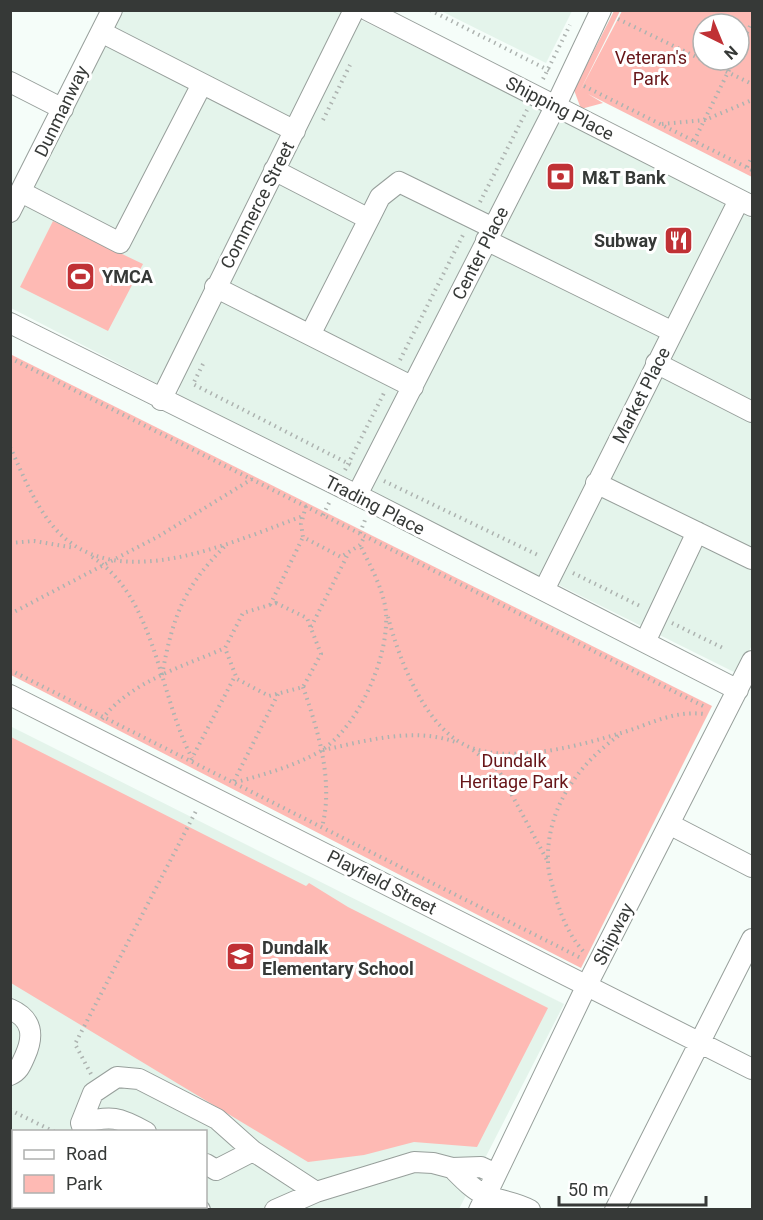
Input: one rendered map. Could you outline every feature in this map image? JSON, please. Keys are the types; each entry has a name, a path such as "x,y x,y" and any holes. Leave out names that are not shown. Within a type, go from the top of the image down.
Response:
{"street":[{"name":"Dunmanway","path":"10,212 112,10"},
{"name":"Commerce Street","path":"161,399 354,10"},
{"name":"Shipping Place","path":"367,10 746,203"},
{"name":"Center Place","path":"357,495 569,79 610,15"},
{"path":"101,32 295,131"},
{"path":"10,82 63,109"},
{"path":"21,192 120,243 202,84"},
{"path":"274,170 369,219"},
{"path":"310,335 380,197 399,182 472,218 489,234 673,332"},
{"name":"Market Place","path":"544,590 656,363 746,203"},
{"path":"215,287 413,387"},
{"name":"Trading Place","path":"10,323 357,495 645,642 747,676"},
{"path":"656,363 753,412"},
{"path":"596,483 753,559"},
{"path":"645,642 697,532"},
{"name":"Shipway","path":"483,1202 586,985 747,676"},
{"name":"Playfield Street","path":"10,695 753,1069"},
{"path":"669,824 753,867"},
{"path":"615,1209 753,939"},
{"path":"10,1009 19,1012 30,1024 32,1041 18,1071 10,1075"},
{"path":"82,1127 93,1093 117,1077 139,1079 217,1119 253,1151 316,1191"},
{"path":"82,1127 106,1116 123,1119 144,1130"},
{"path":"207,1165 216,1170 253,1151"},
{"path":"275,1209 316,1191 414,1162 433,1163 452,1168 481,1167 496,1174"},
{"path":"452,1168 483,1202 515,1202 530,1209"}],"path":[{"path":"430,10 753,170"},
{"path":"610,15 691,54"},
{"path":"323,515 573,20"},
{"path":"694,141 728,72 753,84"},
{"path":"661,124 705,120 753,100"},
{"path":"747,167 753,157"},
{"path":"10,358 707,708 699,724"},
{"path":"193,384 723,648"},
{"path":"10,447 37,500 54,525 69,542 97,557 146,561 179,557 227,544 303,516"},
{"path":"10,614 105,566 252,479"},
{"path":"270,605 303,537 303,516 306,506"},
{"path":"303,537 342,557 360,545 365,536"},
{"path":"10,543 56,543 83,550 105,566 126,593 141,620 191,760"},
{"path":"162,676 174,619 185,595 210,561 227,544"},
{"path":"360,545 373,572 398,655 411,684 446,730 499,771 548,862 564,924 584,952"},
{"path":"310,627 348,554"},
{"path":"92,736 103,717 122,699 162,676 225,648 243,613 276,603 307,618 321,654 303,687 321,750 326,784 326,808 322,827"},
{"path":"233,783 299,762 321,750 343,730 363,703 372,685 386,626 386,611"},
{"path":"225,648 237,679 269,696 303,687"},
{"path":"10,670 581,958 590,942"},
{"path":"191,760 235,675"},
{"path":"233,783 278,694"},
{"path":"321,750 366,740 411,735 450,740 493,754 514,753 553,749 624,732 669,716 705,714"},
{"path":"548,862 554,822 570,784 600,749 624,732"},
{"path":"87,1085 92,1076 75,1044 196,811"},
{"path":"10,1110 53,1130"}],"shaded area":[{"path":"118,10 343,11 731,204 752,219 752,645 738,674 559,585 560,583 547,577 544,582 370,492 373,487 360,480 358,483 177,396 180,388 163,379 160,385 11,308 10,226"},
{"path":"441,11 572,11 546,63"},
{"name":"Dundalk Elementary School","path":"10,726 564,1004 459,1209 11,1209"}],"green space":[{"name":"Veteran's Park","path":"614,11 620,11 580,91 622,11 752,11 752,177 588,94 603,103 581,109 574,90"},
{"name":"YMCA","path":"53,221 143,264 108,331 20,287"},
{"name":"Dundalk Heritage Park","path":"10,354 712,706 581,968 11,675"},
{"name":"Dundalk Elementary School","path":"11,737 306,886 309,883 348,907 548,1008 477,1147 414,1142 364,1155 308,1162 11,983"}],"place":[{"name":"M&T Bank","path":"561,177"},
{"name":"Subway","path":"678,240"},
{"name":"YMCA","path":"81,276"},
{"name":"Dundalk Elementary School","path":"241,957"}]}
